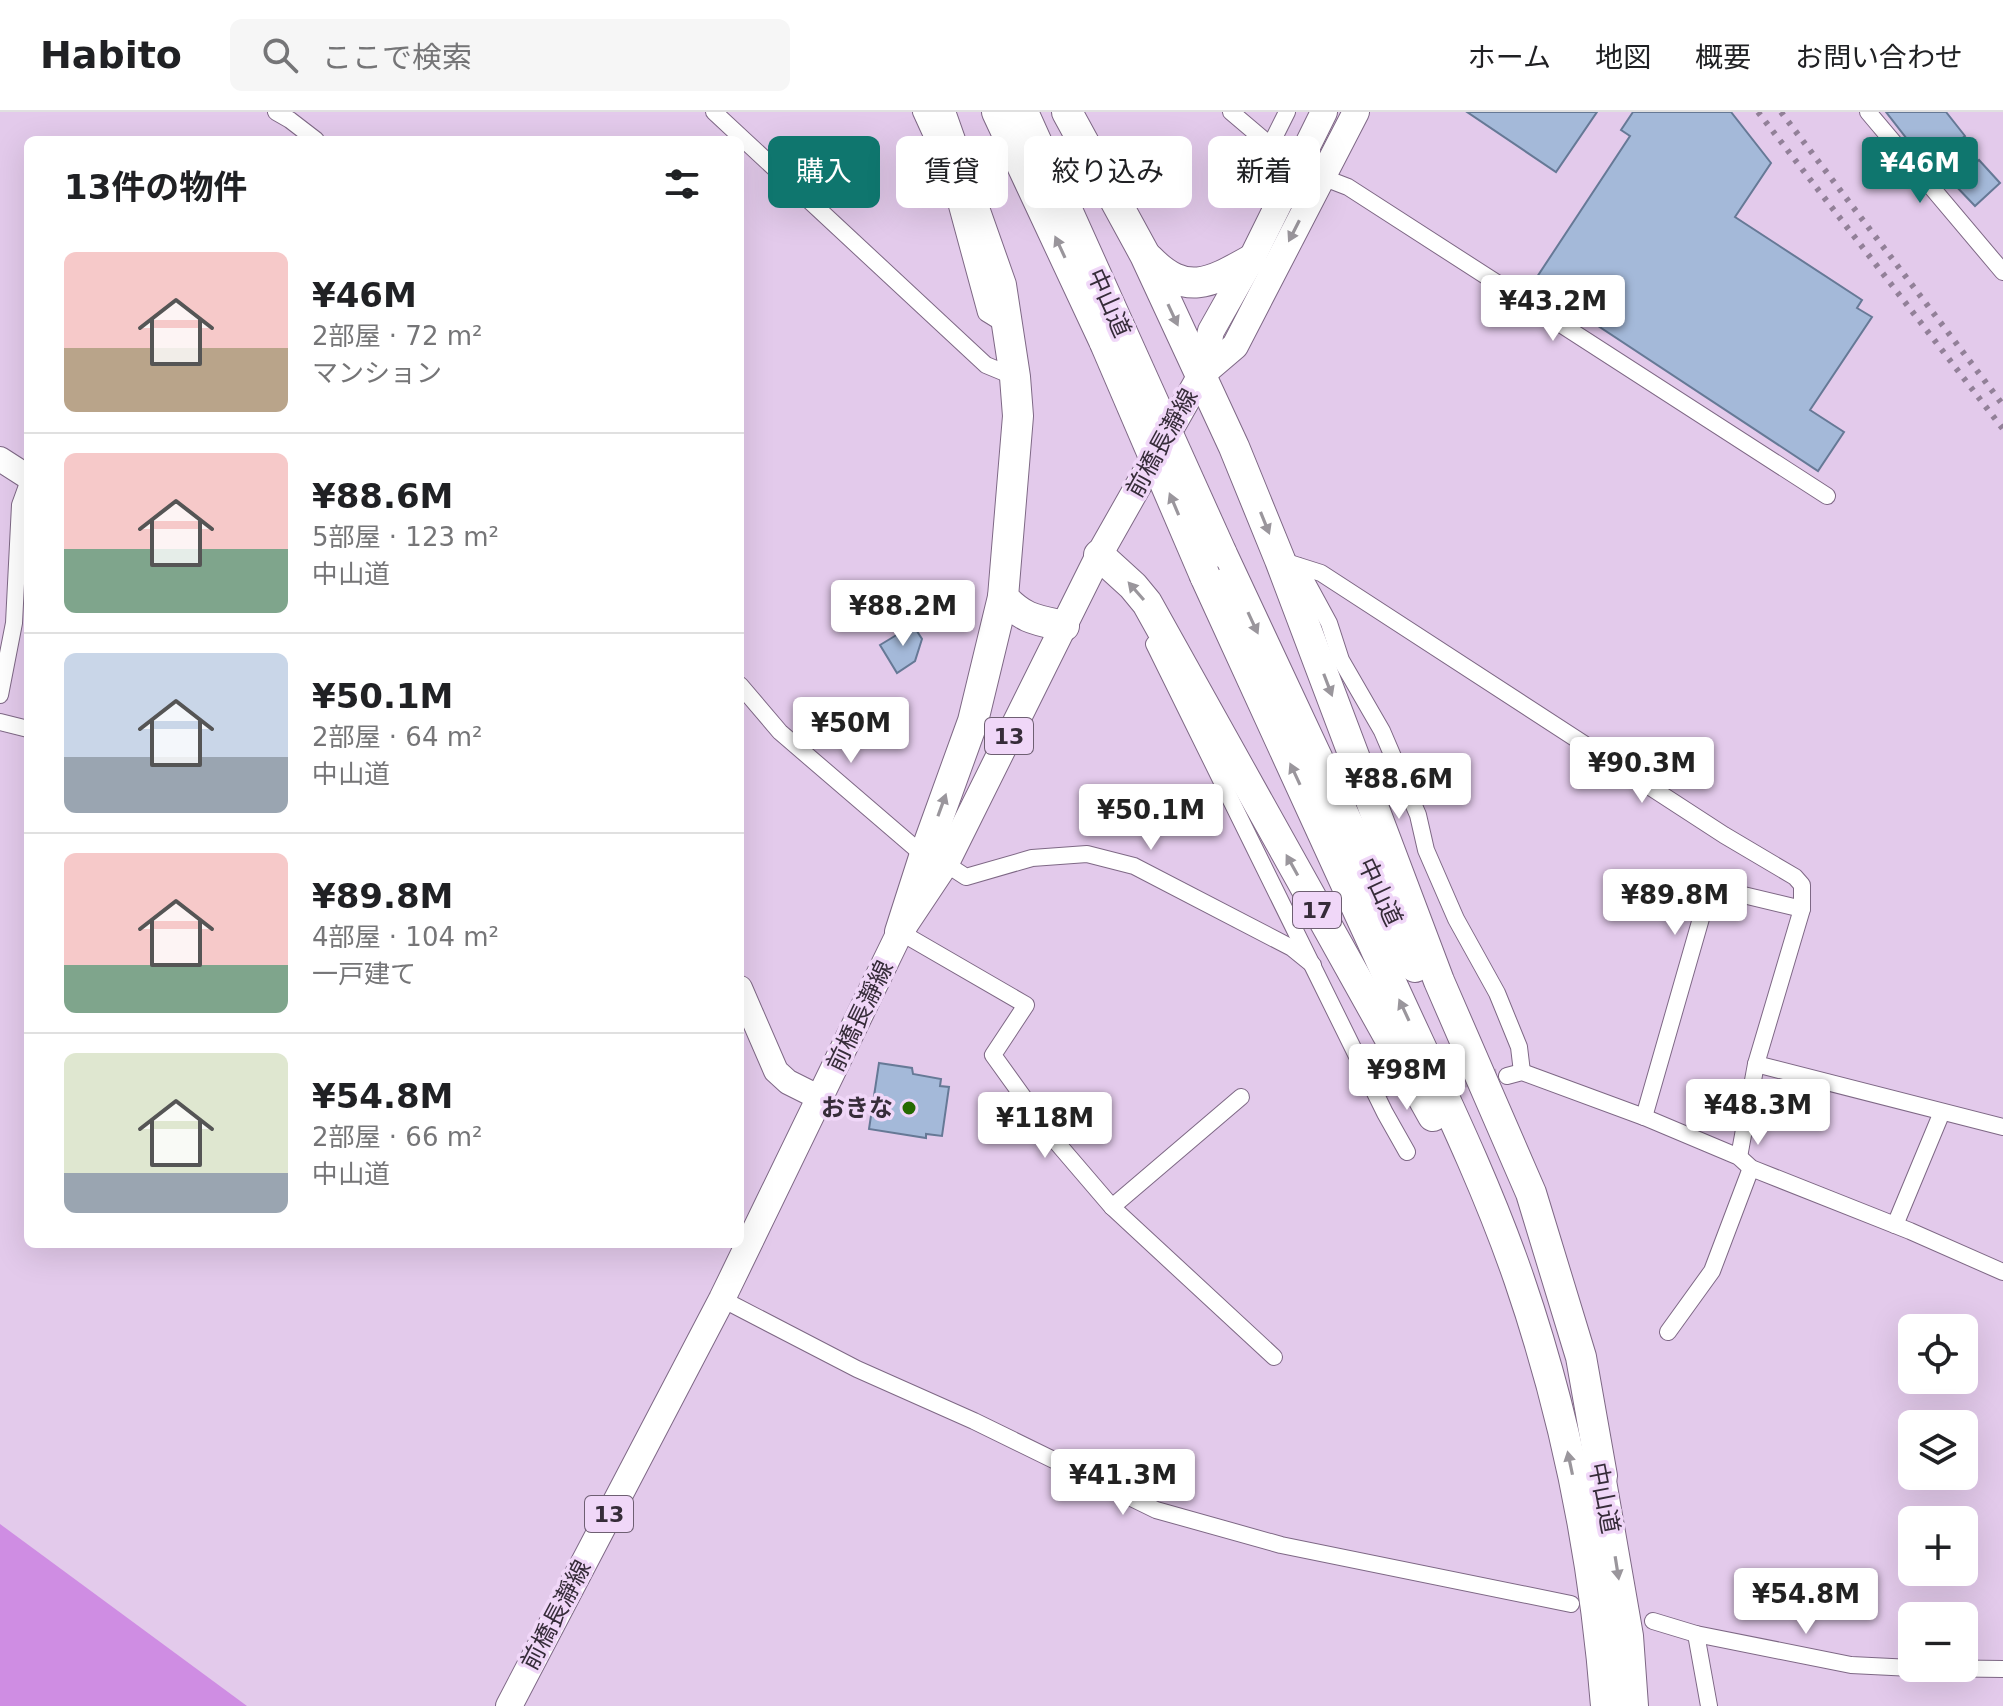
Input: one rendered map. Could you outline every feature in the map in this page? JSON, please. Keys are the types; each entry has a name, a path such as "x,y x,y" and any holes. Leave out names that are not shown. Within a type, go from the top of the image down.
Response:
{"highway":[{"path":"900,932 936,857 1003,597 1018,416 1001,285 940,112"},
{"name":"中山道","path":"997,112 1113,336"},
{"name":"中山道","path":"1023,112 1113,336 1474,1164 1519,1277 1561,1428 1586,1536 1601,1634 1606,1706"},
{"name":"17","path":"1067,112 1145,255 1289,563 1439,981 1531,1193 1581,1357 1602,1476"},
{"path":"1145,255 1160,271 1186,283 1217,279 1251,260"},
{"name":"17","path":"1099,555 1147,603 1519,1277"},
{"name":"中山道","path":"1213,564 1425,989 1479,1112 1543,1280 1602,1476 1628,1636 1633,1706"},
{"path":"1003,597 1029,619 1064,626"}],"main road":[{"name":"前橋長瀞線","path":"1312,136 1324,112"},
{"name":"前橋長瀞線","path":"1201,375 1235,346 1356,112"},
{"name":"前橋長瀞線","path":"936,857 1064,626 1099,555 1201,375 1211,331 1276,208"},
{"path":"0,459 24,474"},
{"name":"前橋長瀞線","path":"509,1706 716,1310 900,932"},
{"path":"744,997 776,1071 788,1082 820,1098"}],"street":[{"path":"276,112 311,136"},
{"path":"714,112 740,136"},
{"path":"921,112 944,163 986,313 1007,326"},
{"path":"1231,112 1259,136"},
{"path":"1275,136 1287,112"},
{"path":"1868,112 2003,272"},
{"path":"744,140 986,365 1015,377"},
{"path":"1322,177 1348,187 1827,496"},
{"path":"0,695 14,623 20,505 24,494"},
{"path":"1289,563 1321,573 1724,835 1795,877 1802,885 1802,909 1756,1064 1745,1162 1712,1271 1668,1332"},
{"path":"1289,563 1329,623 1341,660 1382,731 1418,815 1426,850 1456,919 1497,993 1519,1047 1514,1074 1644,1117 2003,1272"},
{"path":"1150,636 1407,1152"},
{"path":"744,690 780,732 915,848 936,857 966,877 1032,858 1087,854 1134,866 1292,948 1313,965"},
{"path":"0,722 24,728"},
{"path":"1644,1117 1710,887 1802,909"},
{"path":"900,932 1026,1005 993,1055 1052,1137 1112,1207 1274,1357"},
{"path":"1756,1064 2003,1127"},
{"path":"1374,1090 1399,1085"},
{"path":"1112,1207 1241,1097"},
{"path":"1895,1225 1942,1112"},
{"path":"716,1310 974,1421 1156,1510 1281,1545 1571,1604"},
{"path":"1653,1621 1696,1634 1851,1665 1898,1667"},
{"path":"1696,1634 1709,1706"},
{"path":"1978,1669 2003,1669"}],"shaded area":[{"path":"0,1524 247,1706 0,1706"}],"building":[{"path":"1467,112 1597,112 1556,172"},
{"path":"1633,112 1731,112 1771,163 1735,217 1862,300 1857,308 1872,317 1810,410 1844,432 1818,471 1533,283 1630,136 1621,130"},
{"path":"1886,112 1946,112 1965,136 1928,166"},
{"path":"1979,160 2000,183 1975,206 1953,183"},
{"path":"913,625 922,639 915,661 897,673 880,645"},
{"name":"おきな","path":"879,1063 912,1068 913,1074 941,1079 940,1086 949,1087 942,1136 926,1134 926,1138 869,1129"}],"tunnel":[{"path":"1433,1082 1507,1076"}],"railway":[{"path":"1758,112 2003,429"},
{"path":"1781,112 2003,405"}],"place":[{"name":"おきな","path":"909,1108"}]}
